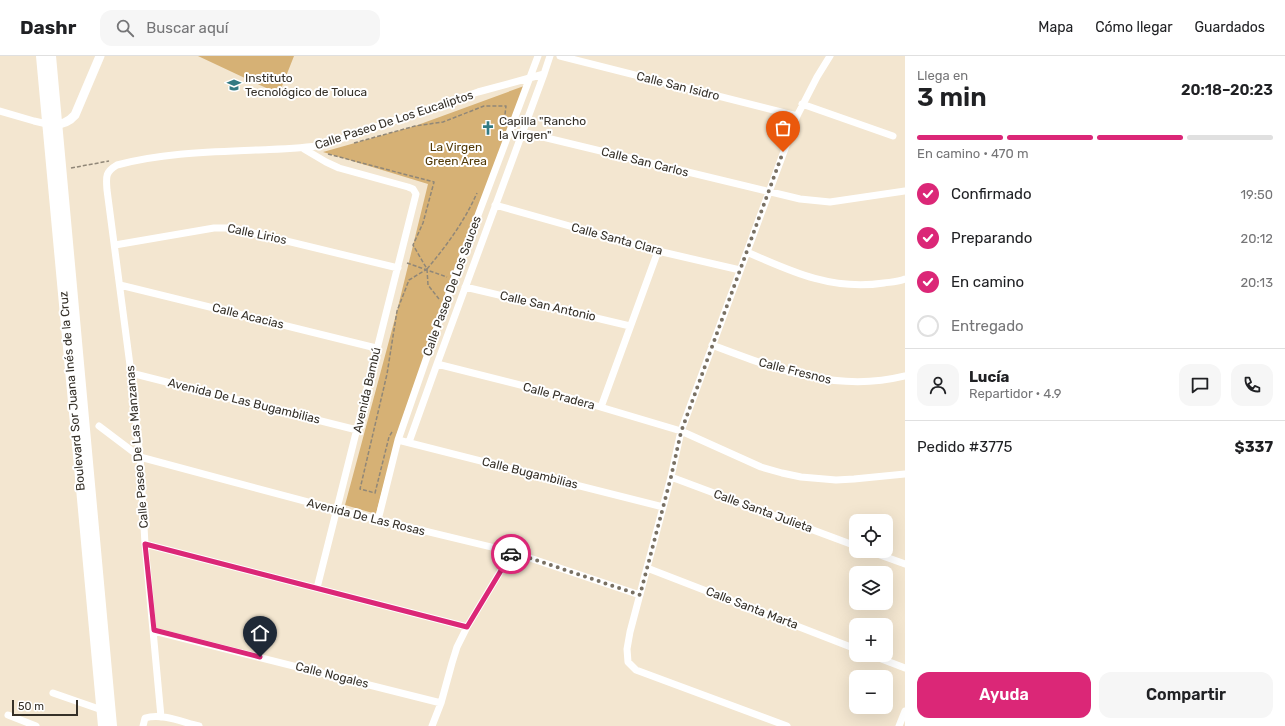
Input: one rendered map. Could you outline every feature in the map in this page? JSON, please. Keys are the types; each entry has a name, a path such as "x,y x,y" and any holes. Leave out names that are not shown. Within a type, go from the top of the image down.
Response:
{"main road":[{"name":"Boulevard Sor Juana Inés de la Cruz","path":"41,56 62,170 103,726"},
{"name":"Boulevard Sor Juana Inés de la Cruz","path":"52,56 53,124 80,429 112,726"}],"street":[{"path":"0,111 53,124 67,122 74,115 100,56"},
{"name":"Calle Paseo De Los Sauces","path":"378,520 398,440 454,279 538,56"},
{"name":"Calle Paseo De Los Sauces","path":"409,442 550,56"},
{"name":"Calle San Isidro","path":"560,56 797,116"},
{"path":"787,726 636,670 628,662 627,649 681,432 797,116 819,73 830,56"},
{"name":"Calle Paseo De Los Eucaliptos","path":"106,177 111,168 117,165 172,154 304,149 322,145 350,137 478,92 544,74"},
{"path":"802,104 893,136"},
{"name":"Calle San Carlos","path":"522,132 800,199 830,202 905,191"},
{"name":"Avenida Bambú","path":"304,149 339,168 408,187 416,192 399,265 376,348 338,510 317,588"},
{"name":"Calle Paseo De Las Manzanas","path":"106,177 140,457 145,544 162,717"},
{"name":"Calle Santa Clara","path":"495,205 658,251 740,270"},
{"name":"Calle Lirios","path":"115,245 214,228 233,228 399,265"},
{"path":"601,407 658,251"},
{"path":"747,252 806,276 826,282 851,285 872,285 905,279"},
{"name":"Calle Acacias","path":"120,285 376,348"},
{"name":"Calle San Antonio","path":"465,287 630,326"},
{"name":"Calle Fresnos","path":"712,345 753,360 819,379 848,382 888,380 905,376"},
{"name":"Calle Pradera","path":"437,364 601,407 681,432 761,467 801,477 848,479 905,474"},
{"name":"Avenida De Las Bugambilias","path":"131,373 357,430"},
{"name":"Avenida De Las Rosas","path":"99,426 140,457 338,510 512,552 640,595"},
{"name":"Calle Bugambilias","path":"398,440 663,507"},
{"name":"Calle Santa Julieta","path":"671,477 849,543"},
{"path":"145,544 467,627"},
{"path":"432,726 441,703 452,662 467,627 512,552"},
{"path":"888,558 905,564"},
{"name":"Calle Santa Marta","path":"648,568 849,646"},
{"name":"Calle Nogales","path":"154,630 441,703"},
{"path":"889,662 905,668"},
{"path":"53,693 102,710"},
{"path":"899,726 905,710"},
{"path":"8,715 36,726"},
{"path":"143,726 145,718 162,717 199,726"}],"path":[{"path":"354,144 415,126 443,122 484,106 506,106 503,127"},
{"path":"331,150 323,152 434,182 423,223 413,245 427,269 428,285 441,302"},
{"path":"62,170 110,161"},
{"path":"392,431 374,493 360,489 387,374 397,311 409,280 427,269 446,247 467,214 477,193"},
{"path":"399,265 427,269 454,279"}],"green space":[{"path":"198,56 294,56 279,94"},
{"name":"La Virgen Green Area","path":"524,86 398,431 376,514 345,505 397,311 428,184 323,152 415,126"}],"way so far":[{"path":"511,554 512,552 640,595 671,477 681,432 783,152"}],"place":[{"name":"Instituto Tecnológico de Toluca","path":"234,85"},
{"name":"Capilla \"Rancho la Virgen\"","path":"488,128"}],"route":[{"path":"260,657 154,630 145,544 467,627 511,554"}]}
